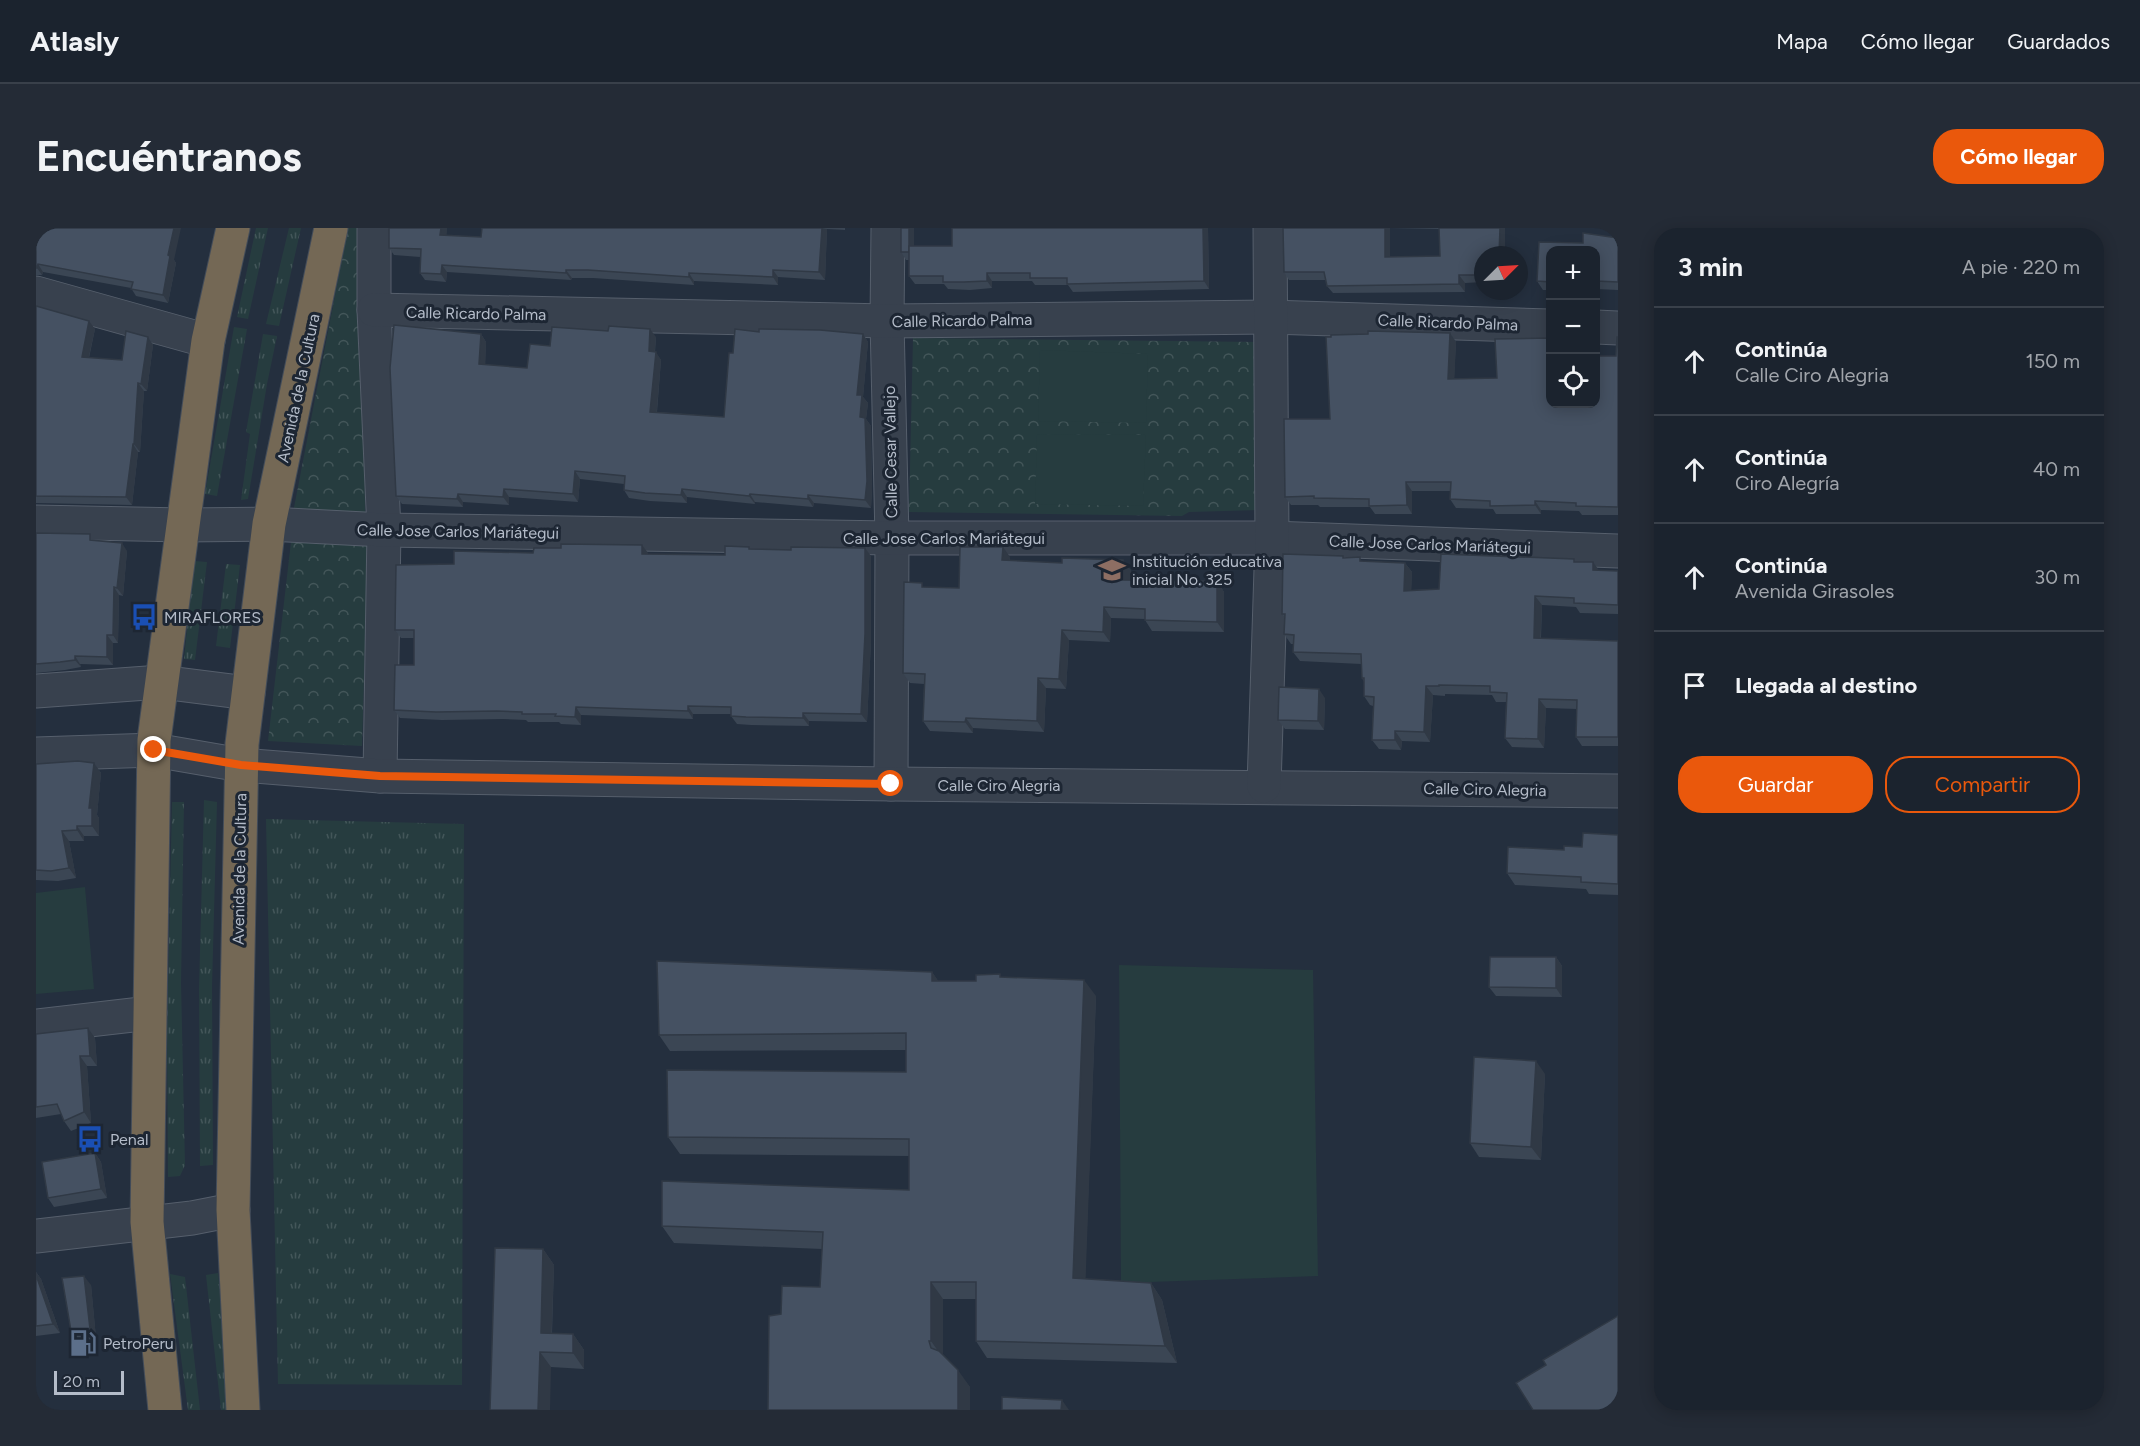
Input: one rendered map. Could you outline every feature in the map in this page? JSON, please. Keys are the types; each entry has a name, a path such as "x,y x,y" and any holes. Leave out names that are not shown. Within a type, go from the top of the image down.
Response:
{"highway":[{"path":"165,1410 147,1222 154,750 161,682 208,341 233,228"},
{"name":"Avenida de la Cultura","path":"243,1410 233,1210 241,765 270,524 332,228"}],"street":[{"path":"374,228 374,310 384,530 380,776"},
{"name":"Calle Cesar Vallejo","path":"888,228 887,321 892,538 891,784"},
{"path":"1264,786 1272,538 1270,228"},
{"path":"36,293 208,341"},
{"name":"Calle Ricardo Palma","path":"374,310 887,321 1270,317 1546,326"},
{"path":"1600,327 1618,328"},
{"name":"Calle Jose Carlos Mariátegui","path":"36,522 270,524 384,530 892,538 1272,538 1618,551"},
{"path":"36,691 161,682 248,693"},
{"name":"Calle Ciro Alegria","path":"36,754 154,750 241,765 380,776 891,784 1618,791"},
{"path":"36,1026 150,1012"},
{"path":"36,1236 192,1218 233,1210"}],"green space":[{"path":"256,228 268,228 248,319 237,317"},
{"path":"289,228 301,228 279,326 266,324"},
{"path":"348,228 364,228 365,525 292,518"},
{"path":"234,327 247,329 217,496 205,494"},
{"path":"263,334 277,336 248,499 241,500 250,434 246,432"},
{"path":"913,338 1258,342 1259,510 1189,512 1182,516 909,512"},
{"path":"1040,350 1148,354 1146,423 1038,421"},
{"path":"1037,434 1146,435 1143,506 1035,504"},
{"path":"291,542 368,546 362,746 268,741"},
{"path":"194,561 207,562 195,660 184,659"},
{"path":"226,564 240,565 230,648 216,646"},
{"path":"204,800 217,802 212,986 213,1165 200,1166 199,989"},
{"path":"172,802 184,802 181,983 185,1165 180,1176 168,1177 167,1032"},
{"path":"266,819 464,824 462,1385 278,1384"},
{"path":"85,887 94,989 36,994 36,893"},
{"path":"1119,965 1313,970 1318,1276 1121,1283"},
{"path":"218,1273 234,1410 221,1410 206,1275"},
{"path":"170,1274 185,1277 200,1410 188,1410"}],"building":[{"path":"36,228 174,228 163,295 131,289 133,282 38,264 36,268"},
{"path":"389,228 441,228 440,235 481,237 482,228 822,228 819,272 773,270 773,277 689,273 689,277 588,270 566,270 566,273 442,265 441,274 420,273 421,249 389,248"},
{"path":"901,228 909,228 909,252 901,252"},
{"path":"952,228 1203,228 1204,281 1067,284 1067,278 1030,278 1030,273 987,273 987,281 943,282 943,276 909,276 909,246 952,246"},
{"path":"1283,228 1385,228 1385,257 1440,256 1439,228 1500,228 1499,246 1474,246 1474,275 1459,275 1459,284 1327,286 1324,272 1284,272"},
{"path":"1583,233 1618,238 1618,282 1600,281 1600,246 1546,246 1546,282 1537,281 1539,242 1583,243"},
{"path":"36,306 89,321 82,357 122,360 126,331 148,337 141,384 138,383 134,444 126,497 36,496"},
{"path":"394,325 481,334 479,364 527,368 530,344 550,346 552,327 608,331 609,326 650,329 649,351 656,352 650,412 724,417 729,353 733,353 735,329 759,332 759,329 820,330 863,334 857,395 862,395 860,417 865,418 867,481 865,500 808,495 808,499 750,494 749,496 682,489 681,495 645,493 624,490 625,476 575,471 573,494 504,489 503,497 458,494 457,499 396,496 390,368"},
{"path":"1368,331 1450,333 1448,379 1497,378 1495,339 1546,338 1546,408 1600,408 1600,356 1616,356 1618,337 1618,507 1576,506 1576,503 1535,501 1535,505 1490,506 1490,501 1450,499 1451,482 1406,482 1407,505 1369,506 1369,499 1285,497 1284,419 1330,419 1326,337 1368,334"},
{"path":"36,533 90,534 90,540 122,543 117,588 114,587 113,635 107,635 107,657 75,656 75,660 36,664"},
{"path":"561,544 642,545 642,554 725,555 725,546 791,550 791,547 865,548 865,634 861,714 803,713 803,718 746,717 731,716 731,707 688,706 688,711 576,707 575,717 497,711 394,710 395,665 414,665 414,630 395,630 396,565 454,564 454,551 533,553 534,548 561,548"},
{"path":"960,547 1003,547 1002,560 1062,563 1062,558 1123,560 1123,580 1217,581 1217,622 1145,620 1145,609 1104,607 1103,632 1062,630 1059,679 1038,678 1037,721 966,718 965,722 923,721 925,674 903,673 904,582 922,583 922,587 959,588"},
{"path":"1283,554 1360,557 1360,561 1405,563 1404,591 1439,589 1441,554 1574,559 1574,562 1593,562 1593,570 1618,571 1618,605 1574,603 1574,598 1535,596 1534,638 1618,641 1618,737 1576,737 1577,700 1539,699 1538,739 1505,738 1507,693 1490,692 1490,686 1439,685 1426,686 1424,732 1395,731 1395,740 1372,740 1374,697 1364,696 1361,654 1293,652 1294,635 1284,634"},
{"path":"1279,687 1319,689 1318,721 1278,720"},
{"path":"78,761 94,763 89,808 92,808 92,826 77,826 77,830 62,831 69,868 51,871 36,870 36,764"},
{"path":"1583,833 1618,835 1618,884 1581,882 1581,877 1507,873 1508,847 1564,850 1564,846 1582,847"},
{"path":"1490,957 1556,957 1556,988 1489,987"},
{"path":"657,961 932,972 932,981 976,981 976,975 1000,974 1000,977 1084,980 1073,1278 1151,1283 1165,1346 976,1341 976,1282 931,1282 931,1341 929,1341 931,1348 939,1351 958,1370 958,1410 768,1410 769,1316 781,1314 782,1286 820,1287 823,1232 662,1226 662,1181 909,1190 909,1139 668,1137 667,1070 906,1072 906,1033 659,1035"},
{"path":"88,1028 90,1056 80,1056 84,1112 64,1121 57,1104 36,1107 36,1034"},
{"path":"1474,1057 1536,1061 1531,1147 1470,1143"},
{"path":"95,1153 101,1189 48,1198 42,1162"},
{"path":"495,1248 543,1249 541,1333 573,1334 573,1353 540,1352 538,1410 490,1410"},
{"path":"36,1275 53,1324 36,1326"},
{"path":"84,1276 90,1329 71,1331 62,1278"},
{"path":"1618,1316 1618,1410 1533,1410 1516,1383 1546,1365 1543,1360"},
{"path":"1002,1397 1062,1400 1061,1410 1002,1410"}],"place":[{"name":"Institución educativa inicial No. 325","path":"1112,570"},
{"name":"MIRAFLORES","path":"144,617"},
{"name":"Penal","path":"90,1139"},
{"name":"PetroPeru","path":"83,1343"}],"route":[{"path":"154,750 241,765 380,776 891,784"}]}
